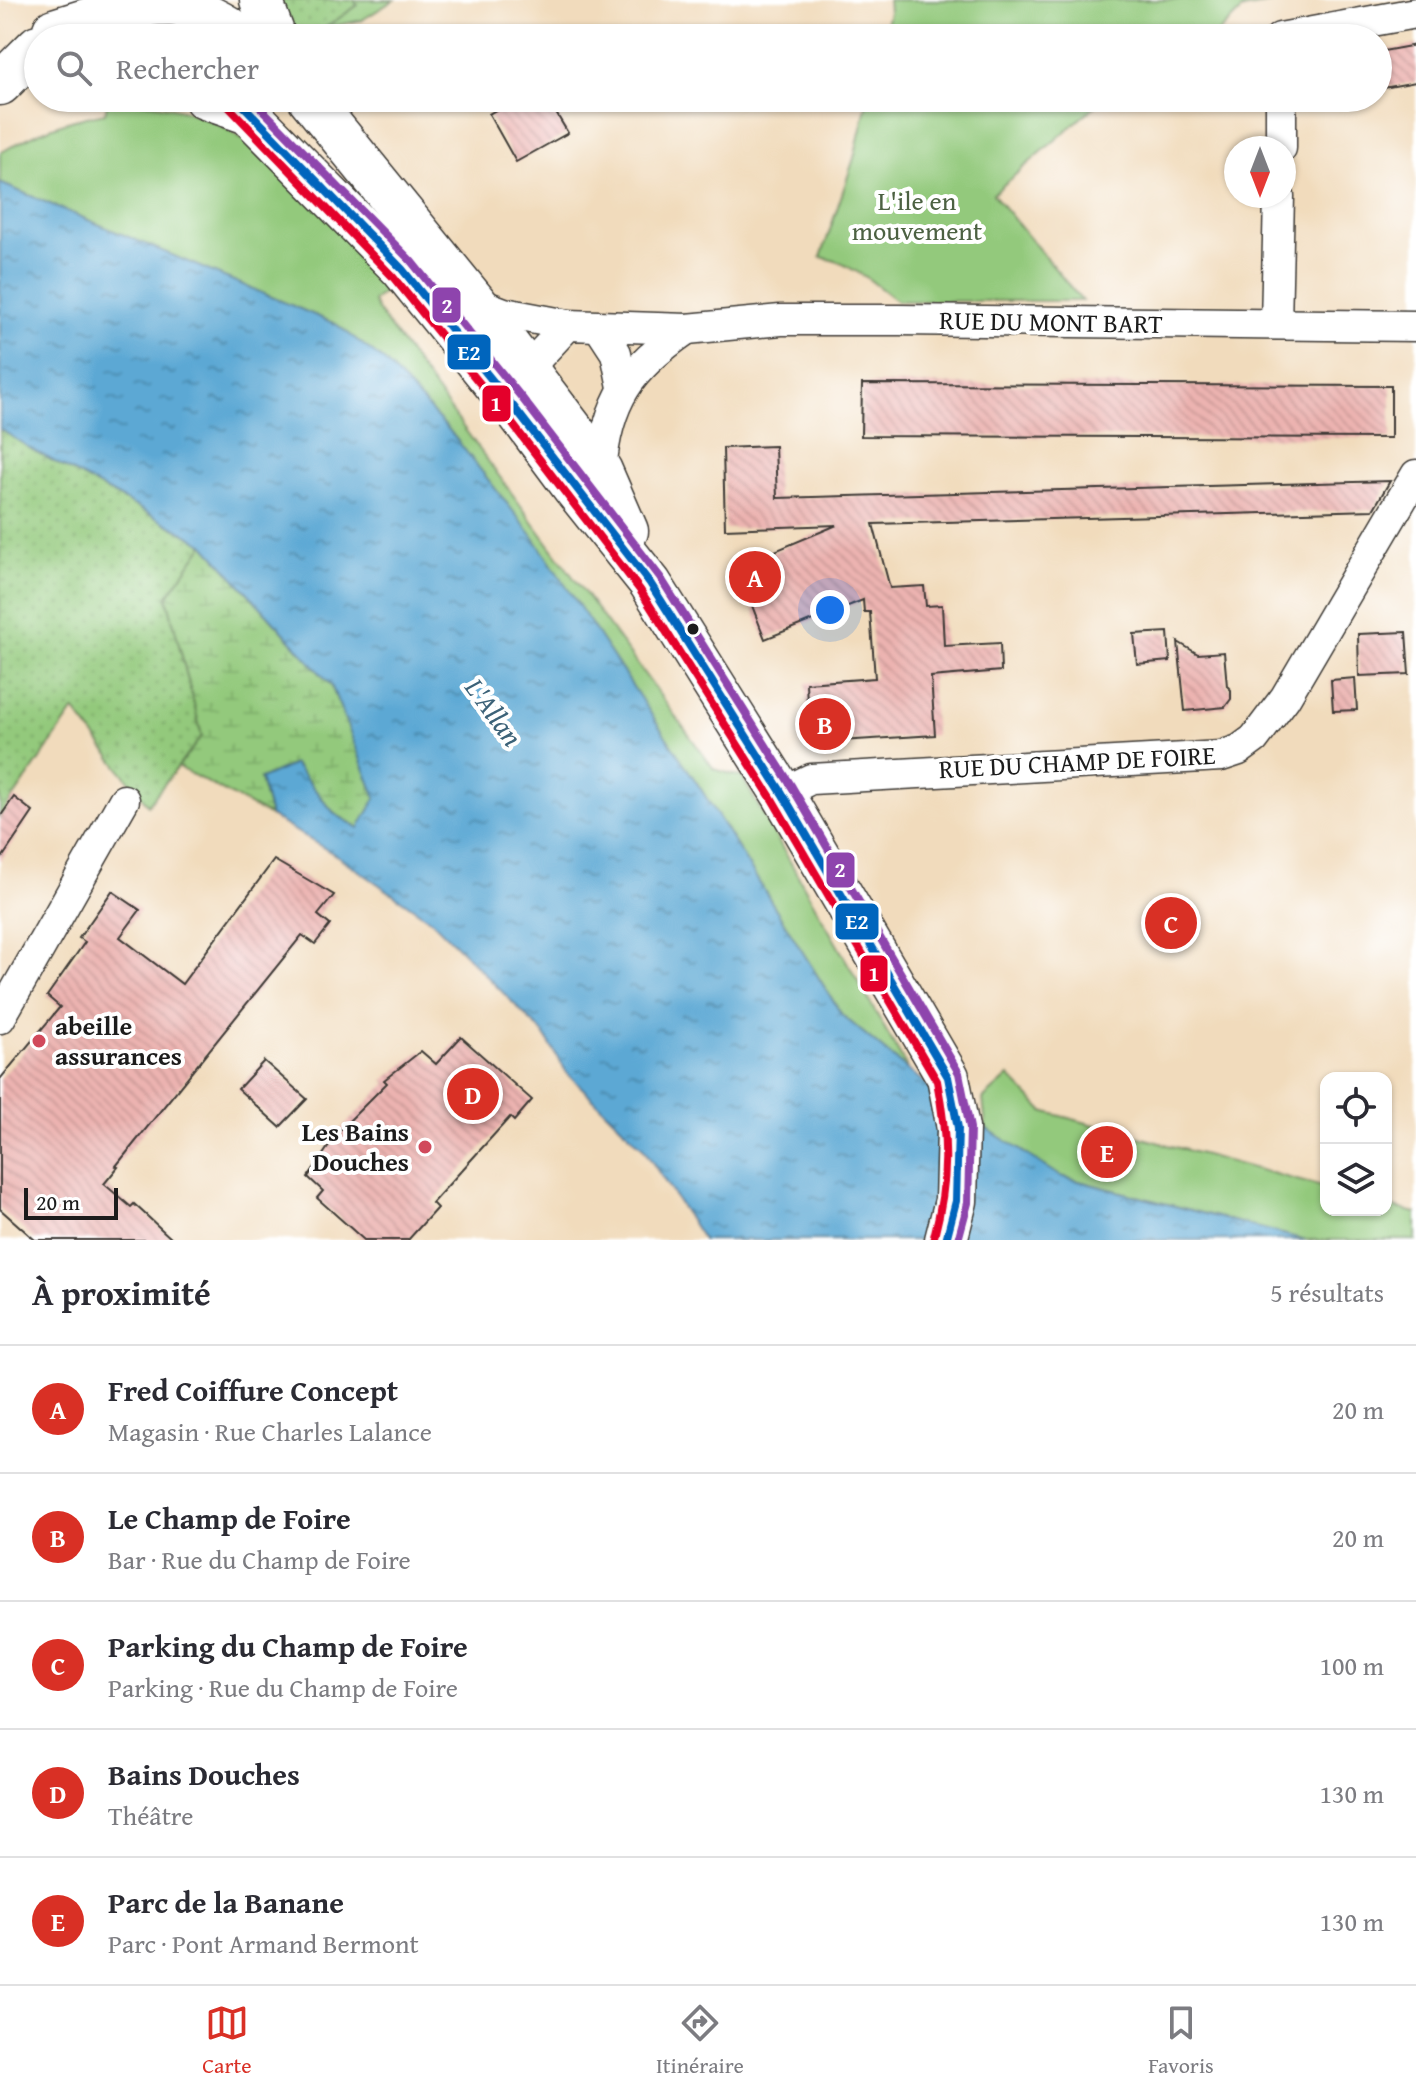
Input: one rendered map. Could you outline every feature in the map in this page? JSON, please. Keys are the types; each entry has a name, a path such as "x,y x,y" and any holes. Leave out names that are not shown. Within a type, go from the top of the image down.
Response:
{"main road":[{"path":"61,24 86,0"},
{"path":"261,0 270,24"},
{"path":"88,24 138,7 179,10 224,24"},
{"path":"156,24 179,10"},
{"path":"0,84 24,60"},
{"path":"0,103 24,96"},
{"path":"249,112 421,263 475,302 524,403 572,429 601,471 650,583"},
{"path":"319,112 421,263 650,583 782,793 944,1068 958,1128 956,1201 946,1240"}],"street":[{"path":"1354,24 1416,13"},
{"path":"1281,112 1281,136"},
{"path":"1276,324 1279,208"},
{"name":"RUE DU MONT BART","path":"475,302 504,313 568,325 599,327 687,329 795,320 1416,326"},
{"path":"524,403 539,356 568,325"},
{"path":"599,327 616,353 618,401 603,443 601,471"},
{"path":"572,429 596,426 656,351 687,329"},
{"name":"RUE DU CHAMP DE FOIRE","path":"782,793 811,779 1221,756 1239,750 1254,739 1285,698 1416,475"},
{"path":"0,1018 124,800"}],"green space":[{"path":"276,0 354,0 358,5 331,24 291,24"},
{"path":"354,0 394,0 362,20 331,24 358,5"},
{"path":"888,0 1290,0 1243,9 1227,24 886,24"},
{"path":"187,112 231,132 257,149 306,192 389,288 373,301 378,311 714,769 742,777 909,1071 842,1015 699,786 449,430 383,360 336,324 0,183 0,153 51,128 105,113"},
{"name":"L'ile en mouvement","path":"865,112 1088,112 993,194 1082,301 897,301 866,277 839,262 821,257 854,158"},
{"path":"0,429 204,544 167,597 202,736 148,805 74,710 0,817"},
{"path":"204,544 331,685 377,797 360,828 335,814 294,765 260,779 270,816 178,767 202,736 167,597"},
{"path":"1009,1076 1043,1111 1320,1186 1320,1216 1392,1216 1392,1207 1416,1213 1416,1240 1305,1240 1060,1176 986,1128 983,1099"}],"water":[{"name":"L'Allan","path":"0,183 336,324 383,360 449,430 532,535 699,786 842,1015 909,1071 986,1128 1060,1176 1305,1240 703,1240 643,1148 567,1073 544,1034 432,921 339,857 270,816 260,779 294,764 335,814 359,828 376,798 331,685 204,544 0,429"}],"building":[{"path":"1416,45 1416,82 1392,86 1392,49"},
{"path":"555,112 568,133 516,162 489,114"},
{"path":"862,384 1391,386 1391,438 861,436"},
{"path":"775,446 777,498 1390,481 1373,510 873,524 890,588 924,586 926,606 942,605 944,646 1000,643 1001,671 931,677 935,735 809,743 806,683 875,678 870,612 864,612 863,600 765,639 737,567 837,525 725,529 723,448"},
{"path":"1168,632 1170,661 1137,664 1134,634"},
{"path":"1406,632 1409,674 1359,676 1358,634"},
{"path":"1178,642 1198,654 1224,652 1227,686 1231,690 1231,699 1225,707 1185,711"},
{"path":"1355,678 1357,710 1333,711 1331,680"},
{"path":"14,797 33,812 0,861 0,817"},
{"path":"274,860 334,895 318,915 330,925 315,944 302,935 104,1184 131,1207 134,1204 173,1240 35,1240 0,1209 0,1079 60,1007 47,996 85,942 79,938 112,891 140,910 120,937 182,984"},
{"path":"461,1037 532,1100 514,1121 510,1117 432,1203 437,1208 408,1240 364,1240 317,1198 323,1191 308,1177 339,1131 387,1083 384,1080 421,1051 436,1064"},
{"path":"264,1061 307,1099 280,1127 238,1089"}],"transit line":[{"name":"1","path":"234,112 393,277 504,413 640,590 772,799 937,1081 945,1159 934,1237"},
{"name":"E2","path":"250,112 402,269 513,406 650,583 782,793 948,1077 958,1128 956,1201 946,1240"},
{"name":"2","path":"265,112 411,261 522,398 660,577 792,787 959,1073 970,1128 968,1203 958,1240"}],"place":[{"name":"Fred Coiffure Concept","path":"755,577"},
{"name":"Le Champ de Foire","path":"825,724"},
{"name":"Parking du Champ de Foire","path":"1171,923"},
{"name":"abeille assurances","path":"39,1041"},
{"name":"Bains Douches","path":"473,1094"},
{"name":"Les Bains Douches","path":"425,1147"},
{"name":"Parc de la Banane","path":"1107,1152"}]}
